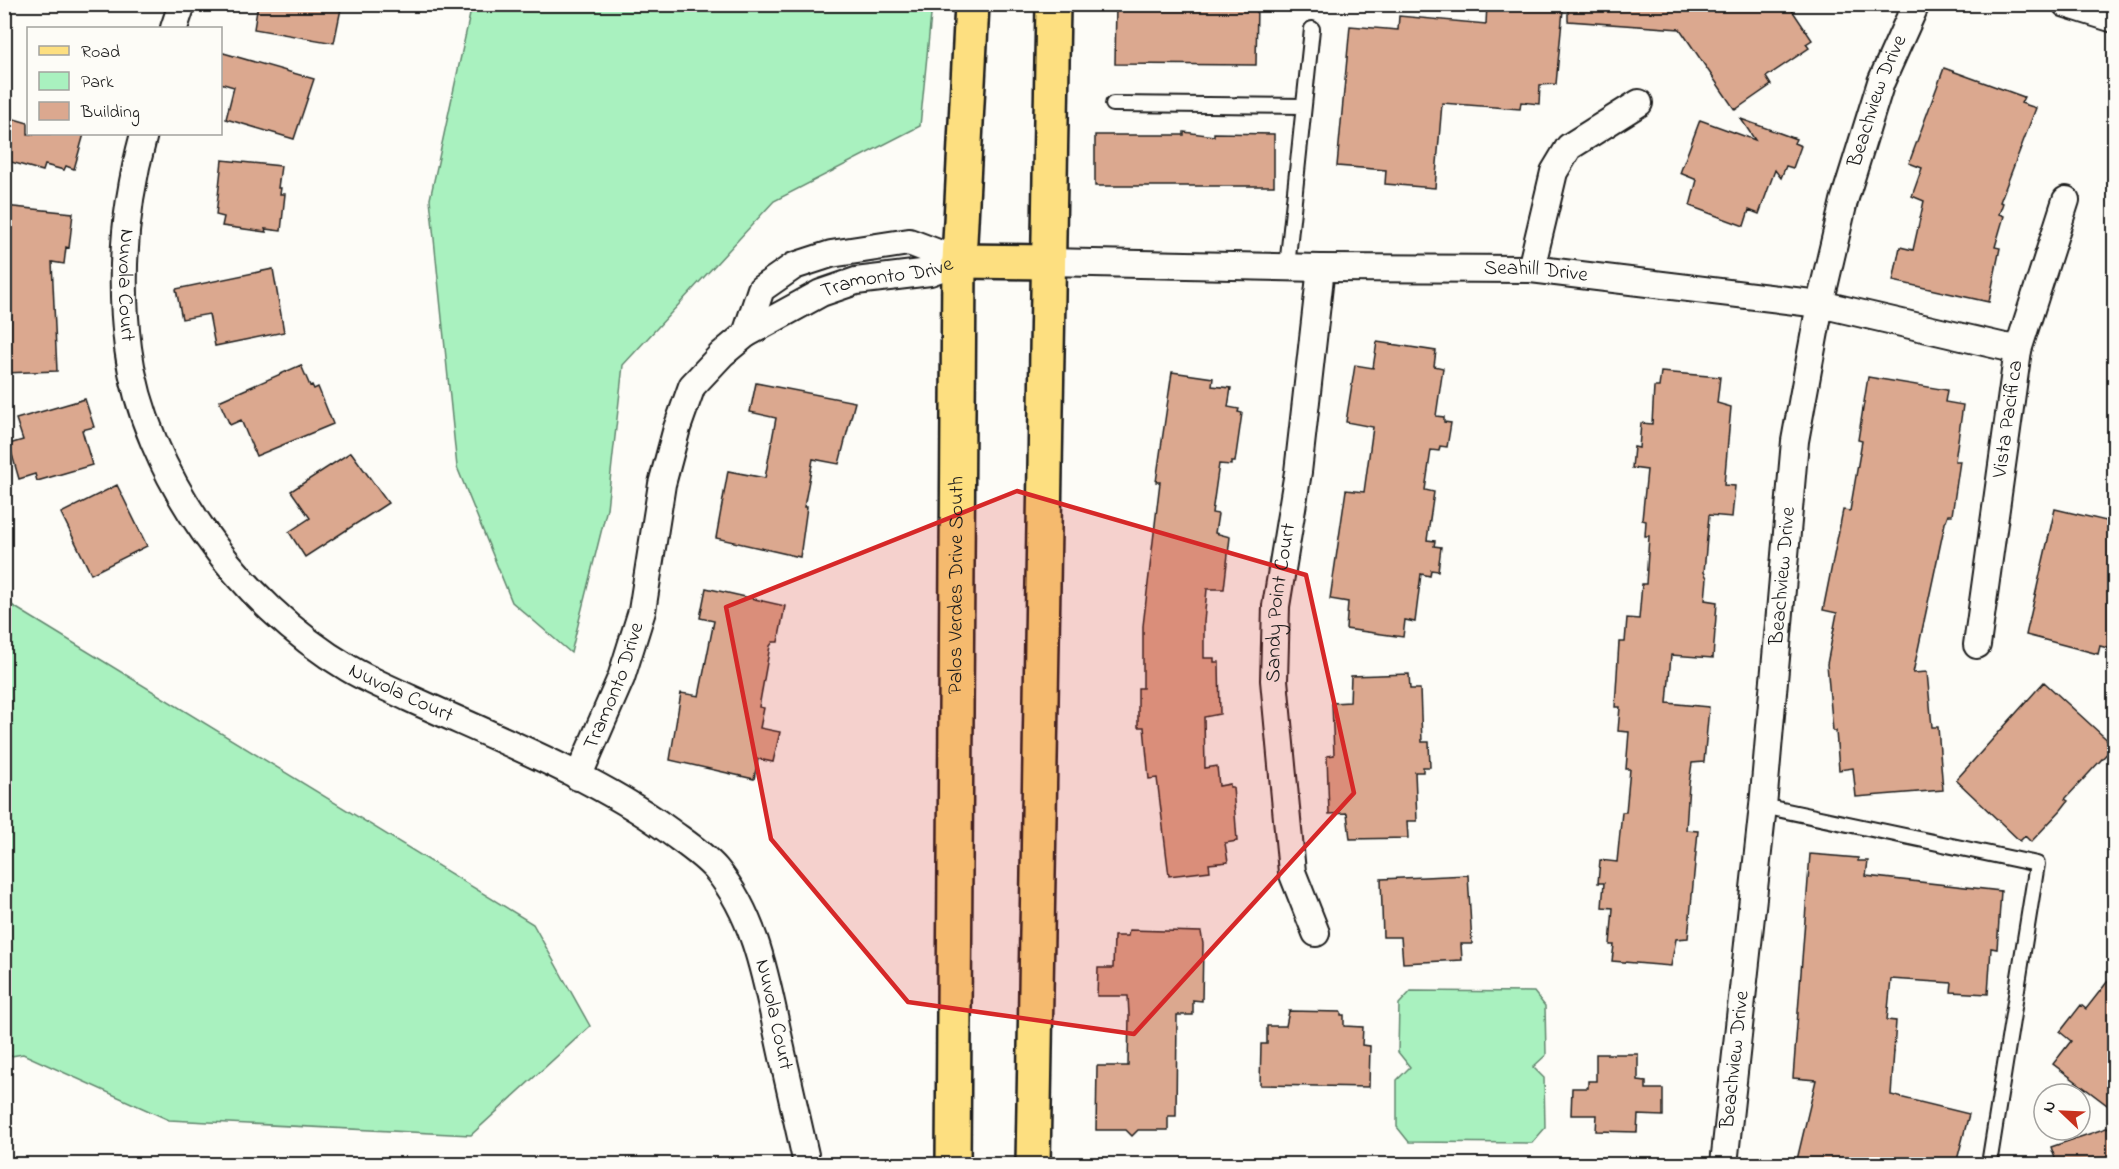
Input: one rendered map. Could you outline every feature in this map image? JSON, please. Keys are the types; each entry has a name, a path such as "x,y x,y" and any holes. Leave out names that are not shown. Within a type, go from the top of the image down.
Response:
{"main road":[{"name":"Palos Verdes Drive South","path":"953,1164 959,261 972,4"},
{"path":"1033,1164 1053,4"},
{"path":"959,261 1047,262"}],"street":[{"path":"174,27 182,4"},
{"name":"Beachview Drive","path":"1724,1164 1763,806 1795,441 1820,304 1844,201 1881,82 1916,4"},
{"path":"2066,4 2115,19"},
{"path":"1531,269 1554,172 1569,147 1639,104"},
{"name":"Nuvola Court","path":"144,135 134,171 126,226 124,288 128,350 141,406 180,496 218,550 258,598 302,637 349,669 634,805 680,838 715,868 742,909 760,951 807,1164"},
{"name":"Vista Pacifica","path":"1977,645 2018,350 2066,200"},
{"name":"Tramonto Drive","path":"746,334 761,289 794,266 831,254 909,242 959,261"},
{"name":"Tramonto Drive","path":"578,777 621,678 642,611 662,484 677,428 692,386 722,354 746,334 821,293 856,281 930,272 959,261"},
{"name":"Seahill Drive","path":"1047,262 1321,268 1531,269 1820,304 2018,350"},
{"name":"Sandy Point Court","path":"1317,933 1292,872 1274,680 1276,606 1298,472 1321,268"}],"lane":[{"path":"1287,267 1312,30"},
{"path":"1113,104 1304,106"},
{"path":"1763,806 2037,864 1989,1164"}],"highlighted area":[{"path":"1017,491 1306,575 1354,793 1134,1034 908,1002 771,839 726,607"}],"green space":[{"path":"472,5 932,5 920,126 774,201 623,365 607,508 571,653 512,602 457,467 430,199"},
{"path":"5,601 533,924 590,1026 471,1135 169,1120 23,1054 5,1057"},
{"path":"1411,991 1534,992 1545,1006 1546,1055 1533,1067 1544,1078 1545,1128 1532,1143 1409,1142 1397,1127 1397,1080 1410,1067 1398,1052 1399,1004"}],"building":[{"path":"258,4 342,4 334,43 254,29"},
{"path":"1116,4 1257,4 1256,65 1115,64"},
{"path":"1487,4 1529,4 1528,7 1563,10 1556,84 1540,85 1539,104 1521,102 1520,109 1442,103 1435,188 1385,184 1386,170 1337,166 1350,26 1398,30 1399,16 1486,24"},
{"path":"1568,4 1788,4 1812,40 1806,44 1809,48 1766,77 1771,85 1735,110 1680,29 1568,21"},
{"path":"222,53 314,79 294,139 226,119 234,87 222,84"},
{"path":"1944,68 2024,97 2021,103 2036,108 2000,202 2003,203 1999,214 2004,216 1995,247 2000,248 1989,302 1893,281 1900,247 1913,250 1924,201 1912,196 1922,168 1909,163"},
{"path":"4,116 27,123 27,135 84,135 74,169 66,166 64,170 45,165 43,171 4,160"},
{"path":"1741,119 1796,139 1794,143 1801,146 1793,168 1786,166 1781,178 1775,170 1759,214 1749,210 1744,226 1690,206 1697,180 1680,173 1700,120 1755,140"},
{"path":"1184,132 1214,136 1214,133 1274,134 1274,186 1095,186 1095,135 1184,135"},
{"path":"222,160 281,166 278,188 281,188 280,194 285,194 281,231 265,229 266,232 222,226 224,217 216,215"},
{"path":"4,206 73,213 69,248 66,247 64,264 52,262 57,371 4,373"},
{"path":"273,269 284,332 215,346 209,314 182,319 176,289"},
{"path":"1377,342 1436,351 1434,366 1443,368 1436,416 1444,417 1444,422 1451,423 1447,447 1440,446 1439,451 1431,450 1425,490 1434,492 1427,540 1435,541 1434,546 1441,547 1438,571 1431,570 1430,576 1421,574 1415,622 1405,620 1403,637 1346,629 1348,602 1330,599 1346,490 1364,492 1373,427 1346,422 1355,365 1373,368"},
{"path":"301,365 310,386 312,385 314,389 318,387 333,424 256,456 241,420 230,425 219,401"},
{"path":"1172,372 1213,378 1212,386 1231,388 1228,407 1239,409 1238,412 1242,413 1235,462 1231,462 1231,465 1219,464 1212,513 1218,514 1215,533 1230,537 1224,589 1207,589 1204,622 1204,658 1214,658 1214,662 1219,662 1220,714 1204,717 1205,768 1217,766 1219,786 1230,784 1230,787 1233,787 1237,841 1225,843 1228,862 1209,864 1210,871 1169,876 1157,778 1149,779 1144,727 1138,727 1138,688 1143,688 1143,626 1160,482 1156,482"},
{"path":"1661,372 1720,377 1717,403 1731,407 1724,485 1735,486 1732,517 1709,515 1704,572 1707,578 1705,600 1717,602 1713,658 1671,655 1667,703 1709,707 1704,762 1692,763 1689,784 1686,830 1698,831 1688,938 1676,939 1671,966 1612,961 1614,945 1610,945 1613,908 1602,907 1604,883 1598,883 1600,860 1617,862 1622,812 1626,812 1630,769 1626,769 1629,732 1618,731 1620,707 1615,707 1619,642 1625,642 1627,618 1639,619 1642,584 1646,584 1649,536 1645,536 1646,521 1642,520 1647,470 1632,468 1634,447 1639,448 1641,423 1652,424 1654,387 1659,387"},
{"path":"1868,377 1947,390 1945,402 1963,405 1955,461 1960,461 1952,515 1948,515 1945,523 1913,673 1927,672 1932,727 1938,727 1943,790 1856,797 1853,768 1839,770 1836,731 1833,731 1827,664 1837,613 1823,610 1843,510 1850,511 1862,441 1858,440"},
{"path":"756,383 855,402 839,464 813,459 804,507 807,507 800,557 716,538 728,471 765,478 776,418 750,412"},
{"path":"85,399 94,427 82,430 92,465 37,481 35,474 19,479 9,444 23,440 16,419"},
{"path":"351,452 388,503 305,557 289,532 310,518 291,491"},
{"path":"117,485 147,546 91,574 61,513"},
{"path":"2055,509 2115,523 2115,650 2100,646 2098,654 2026,635"},
{"path":"706,588 785,606 778,642 773,642 770,646 759,707 764,708 760,728 780,732 773,762 758,759 754,779 670,760 681,693 699,696 714,621 700,618"},
{"path":"1409,674 1410,689 1420,689 1422,742 1429,742 1430,767 1423,767 1423,772 1415,772 1417,821 1407,821 1408,838 1350,839 1347,813 1329,814 1327,756 1334,755 1332,703 1350,702 1351,676"},
{"path":"2044,682 2114,746 2065,799 2068,801 2061,810 2031,842 2025,836 2020,841 1956,780"},
{"path":"1810,854 1868,861 1866,876 2001,891 1997,949 1991,948 1988,994 1951,992 1952,983 1891,979 1887,1020 1896,1021 1891,1095 1969,1114 1956,1164 1796,1164 1816,1080 1793,1078"},
{"path":"1468,875 1472,944 1461,944 1462,960 1403,963 1401,937 1383,937 1381,879"},
{"path":"1129,930 1201,932 1203,944 1202,1001 1193,1000 1193,1015 1177,1015 1176,1116 1168,1116 1168,1130 1138,1130 1132,1136 1126,1130 1096,1130 1097,1066 1128,1066 1129,1015 1128,996 1097,996 1098,968 1113,968 1114,936 1128,936"},
{"path":"2115,972 2115,1111 2092,1094 2092,1082 2077,1082 2053,1064 2071,1041 2060,1032 2081,1005 2086,1009"},
{"path":"1289,1011 1341,1012 1341,1015 1344,1015 1344,1026 1363,1027 1362,1045 1370,1046 1369,1087 1260,1085 1261,1044 1267,1044 1267,1026 1286,1026"},
{"path":"1596,1054 1638,1054 1638,1081 1646,1082 1646,1089 1663,1089 1663,1116 1638,1115 1637,1132 1596,1131 1597,1115 1571,1115 1572,1088 1588,1088 1588,1081 1596,1081"},
{"path":"2115,1125 2115,1164 2057,1164 2051,1147 2066,1142 2092,1142 2092,1133"}]}
